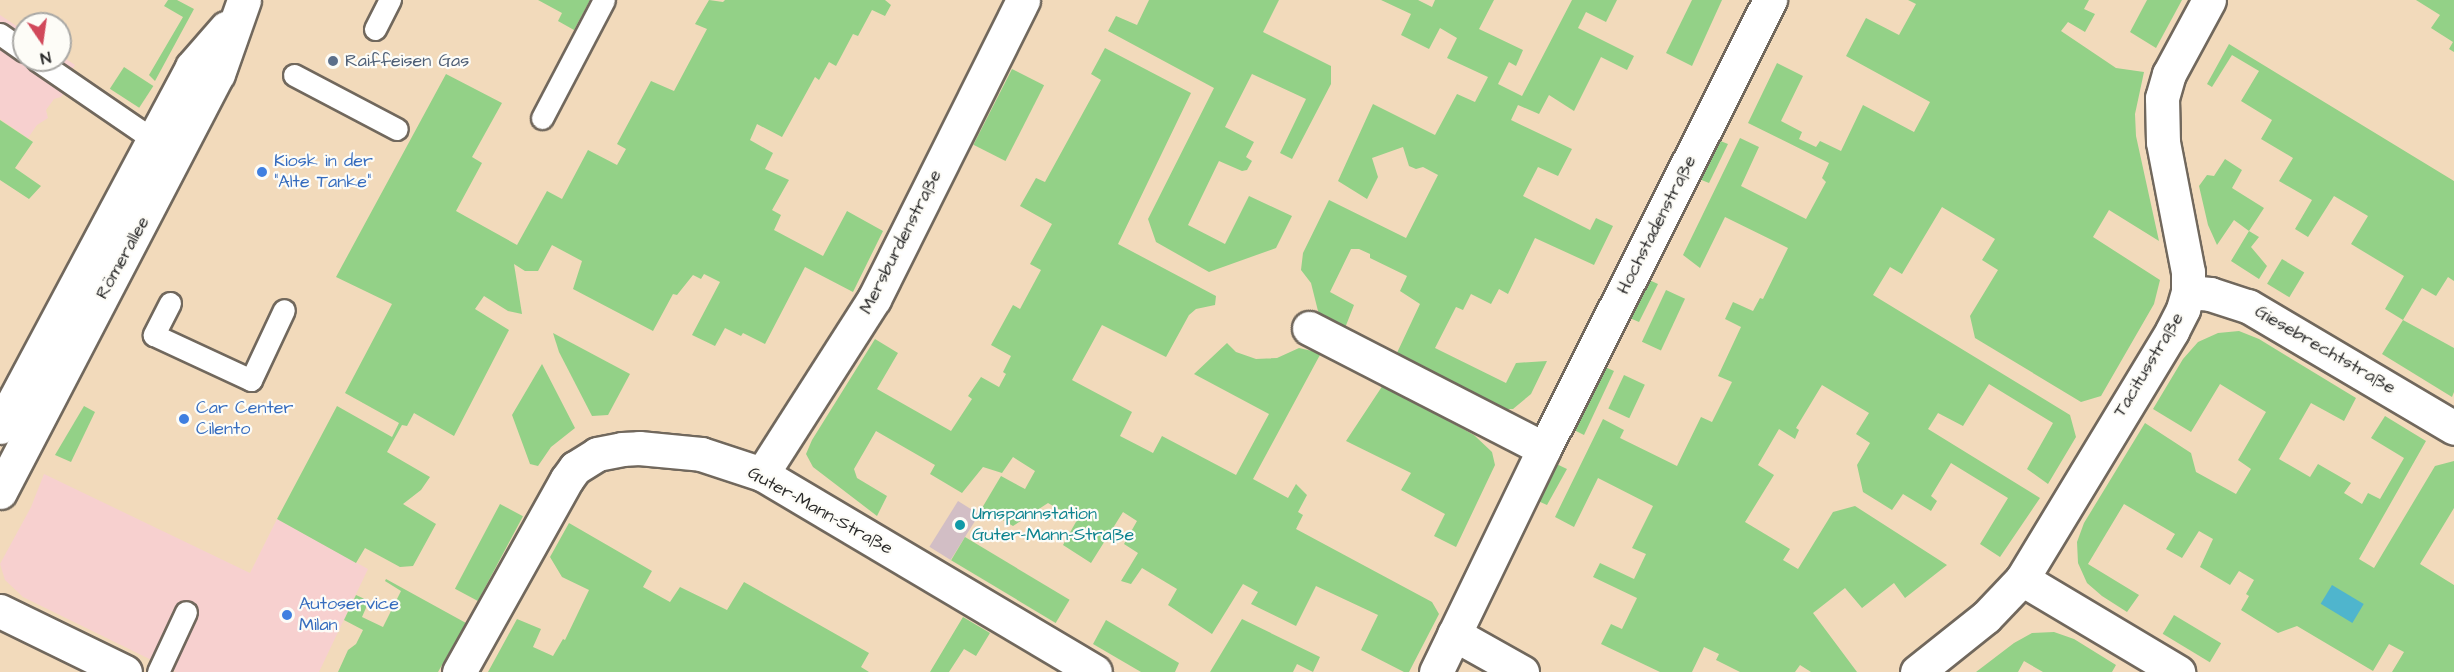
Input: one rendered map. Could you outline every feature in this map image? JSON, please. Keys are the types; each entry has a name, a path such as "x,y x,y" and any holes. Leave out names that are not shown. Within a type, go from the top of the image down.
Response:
{"street":[{"name":"Mersburdenstraße","path":"762,474 874,299 1023,0"},
{"name":"Hochstadenstraße","path":"1436,672 1544,449 1770,0"},
{"name":"Tacitusstraße","path":"1917,672 1986,617 2022,579 2172,331 2188,292 2185,249 2163,142 2162,98 2169,74 2209,0"},
{"name":"Römerallee","path":"0,427 192,67 239,9"},
{"name":"Römerallee","path":"0,492 213,84 239,9"},
{"name":"Giesebrechtstraße","path":"2188,292 2229,299 2274,319 2454,428"},
{"path":"1310,328 1544,449"},
{"name":"Guter-Mann-Straße","path":"459,672 567,479 585,461 597,454 622,448 681,450 762,474 1095,672"},
{"path":"2022,579 2178,672"},
{"path":"0,611 124,672"},
{"path":"1454,634 1522,672"}],"lane":[{"path":"375,29 390,0"},
{"path":"542,118 604,0"},
{"path":"55,72 154,140"},
{"path":"294,75 397,129"},
{"path":"170,303 154,335 251,380 284,310"},
{"path":"158,672 186,612"}],"shaded area":[{"path":"0,15 12,23 12,72 71,72 63,84 65,92 61,97 54,99 46,110 48,118 37,125 28,138 0,119"},
{"path":"44,474 250,573 277,519 368,569 319,672 176,672 23,597 5,580 0,564 31,507"},
{"path":"958,501 979,514 951,560 929,547"}],"green space":[{"path":"168,0 177,0 194,9 155,81 149,75 183,17 164,6"},
{"path":"538,0 590,0 574,30 558,21 562,13"},
{"path":"709,0 723,2 725,0 885,0 891,5 885,16 872,10 858,36 853,34 836,66 829,62 819,80 815,77 782,137 757,124 750,140 773,153 765,169 789,180 772,210 781,215 774,230 823,256 847,211 883,231 853,292 805,267 765,344 743,333 741,336 725,328 715,346 692,335 720,282 704,274 701,279 693,275 677,295 673,294 653,331 573,289 582,261 552,245 538,271 525,271 514,264 522,314 508,311 484,296 475,309 509,330 454,436 414,413 407,426 402,425 387,452 430,477 421,490 403,504 436,524 413,566 400,567 365,548 356,563 277,519 337,406 392,437 399,423 345,393 392,304 336,277 446,74 502,103 472,157 482,163 456,211 517,245 547,191 562,199 588,150 617,165 626,149 617,144 651,81 674,91 707,29 695,24"},
{"path":"1149,0 1279,0 1263,32 1331,66 1331,84 1292,159 1280,153 1306,99 1252,74 1225,127 1254,142 1246,157 1252,161 1247,170 1242,171 1219,161 1188,225 1225,244 1249,196 1292,216 1276,248 1209,272 1156,242 1148,219 1214,88 1108,31 1116,16 1137,25"},
{"path":"1381,0 1418,0 1432,7 1435,0 1494,0 1479,29 1523,50 1516,66 1509,62 1498,84 1522,96 1572,0 1617,0 1606,22 1586,12 1578,28 1634,56 1627,70 1601,57 1574,111 1549,95 1539,114 1518,105 1511,120 1572,149 1558,176 1538,167 1523,196 1590,230 1596,218 1613,226 1594,265 1535,238 1508,294 1499,289 1491,304 1471,294 1463,310 1456,307 1435,348 1506,383 1516,363 1547,361 1531,394 1513,409 1489,409 1395,357 1420,304 1400,291 1407,276 1370,258 1370,254 1359,249 1351,249 1330,292 1354,305 1345,328 1341,329 1323,320 1318,311 1311,283 1301,270 1303,253 1329,200 1406,238 1438,175 1423,167 1416,169 1409,166 1403,147 1372,158 1378,177 1367,199 1338,181 1373,104 1435,135 1457,94 1475,102 1488,77 1447,58 1457,38 1440,28 1429,49 1401,35 1411,14"},
{"path":"1692,0 1722,0 1692,66 1666,53"},
{"path":"1908,0 2089,0 2084,9 2095,14 2085,32 2068,22 2061,31 2116,68 2144,72 2135,114 2136,136 2159,241 2109,210 2093,237 2160,280 2154,304 2101,396 2081,402 1975,338 1970,316 1998,270 1982,260 1995,239 1942,207 1902,274 1890,267 1873,295 2070,415 2076,437 2048,484 2027,469 2053,423 1989,384 1963,426 1938,413 1928,429 2040,498 2000,557 1980,544 2008,498 1951,463 1931,496 1937,501 1931,511 1903,494 1892,510 1863,492 1857,465 1870,443 1856,434 1869,413 1822,385 1796,428 1799,430 1795,439 1779,429 1758,465 1774,475 1745,522 1790,549 1783,560 1798,569 1833,512 1855,506 1947,565 1905,598 1894,583 1862,608 1845,588 1813,613 1857,672 1811,672 1800,665 1795,672 1740,672 1716,660 1719,654 1704,647 1692,672 1660,672 1601,644 1611,624 1622,629 1637,598 1593,577 1600,563 1634,579 1646,554 1632,548 1653,506 1598,478 1574,527 1555,517 1603,419 1624,430 1620,438 1677,466 1701,417 1712,422 1732,382 1718,376 1741,327 1725,319 1733,302 1753,311 1760,298 1763,299 1788,248 1725,217 1700,268 1683,255 1740,138 1759,147 1741,186 1806,219 1826,182 1822,178 1829,163 1748,123 1777,63 1803,76 1781,121 1802,132 1799,139 1816,147 1820,141 1841,151 1863,105 1914,132 1930,102 1846,56 1866,18 1899,35 1916,4"},
{"path":"2147,0 2182,0 2156,48 2130,32"},
{"path":"2416,0 2454,0 2454,52 2449,49 2453,42 2431,28 2440,15"},
{"path":"2229,44 2454,181 2454,281 2448,277 2436,296 2422,288 2403,320 2385,309 2404,276 2351,244 2368,216 2334,196 2308,237 2295,229 2312,200 2279,181 2293,158 2261,139 2272,120 2241,101 2259,71 2232,55 2212,87 2207,84"},
{"path":"1105,48 1191,93 1118,244 1216,296 1215,305 1196,309 1189,315 1166,357 1102,325 1072,380 1132,412 1120,436 1153,453 1162,436 1236,475 1269,414 1194,374 1227,343 1236,352 1256,359 1277,358 1299,348 1321,353 1253,479 1288,498 1296,484 1307,495 1298,512 1303,515 1296,529 1432,602 1439,614 1409,672 1404,672 1361,650 1378,615 1316,586 1296,626 1251,604 1258,592 1243,584 1212,634 1168,605 1177,589 1142,568 1131,584 1121,581 1138,553 1124,544 1137,521 1123,512 1091,563 1063,545 1077,520 1048,503 1013,526 982,508 1001,476 1025,489 1035,471 1013,457 1002,473 983,467 962,493 930,474 935,465 876,431 854,469 857,478 887,496 877,516 813,467 806,454 812,440 875,339 898,353 877,389 951,431 972,399 968,396 981,377 999,387 1006,374 1003,372 1011,356 991,345 1013,305 1020,309 1041,270 1030,264 1052,224 1020,206 1036,178 1045,182 1101,80 1091,74"},
{"path":"124,67 153,86 139,108 110,89"},
{"path":"1012,69 1044,85 1005,161 973,145"},
{"path":"0,120 33,142 15,168 41,186 29,199 0,180"},
{"path":"1718,140 1728,144 1709,183 1689,175"},
{"path":"2225,159 2242,170 2232,188 2264,208 2249,231 2234,220 2217,245 2208,225 2199,186 2207,175 2214,176"},
{"path":"2249,231 2259,237 2251,247 2267,266 2259,279 2231,261"},
{"path":"2282,259 2304,272 2289,297 2267,284"},
{"path":"1647,279 1658,284 1639,322 1618,313"},
{"path":"1666,290 1685,299 1661,351 1642,342"},
{"path":"2403,320 2454,348 2452,397 2382,354"},
{"path":"2239,331 2259,339 2356,398 2344,421 2311,403 2279,459 2310,477 2318,464 2351,483 2344,493 2362,504 2368,493 2380,499 2404,458 2371,438 2385,416 2426,441 2359,559 2374,568 2435,466 2454,461 2454,508 2420,564 2454,585 2454,672 2392,672 2404,652 2389,644 2373,671 2297,626 2278,633 2241,610 2254,580 2239,571 2230,585 2200,567 2213,539 2199,531 2182,558 2166,549 2175,534 2124,504 2088,564 2139,595 2127,612 2087,583 2078,563 2077,542 2084,523 2145,423 2191,453 2196,472 2236,494 2251,469 2238,460 2266,412 2220,384 2191,432 2153,409 2183,359 2198,342 2218,333"},
{"path":"553,333 630,374 608,415 592,416 559,352"},
{"path":"1594,362 1614,371 1584,435 1574,430 1599,376"},
{"path":"542,364 575,428 551,447 538,466 530,464 512,415"},
{"path":"1624,375 1645,385 1629,418 1608,409"},
{"path":"1383,385 1474,435 1492,452 1495,465 1456,547 1434,536 1445,514 1401,490 1411,473 1346,441"},
{"path":"84,406 95,412 71,462 55,455"},
{"path":"1546,459 1567,469 1547,505 1538,501 1551,474 1542,469"},
{"path":"500,504 523,516 478,601 455,589"},
{"path":"569,523 652,571 643,587 670,602 680,587 727,610 744,582 869,653 861,667 869,672 488,672 517,619 541,629 533,647 553,656 563,639 565,640 589,590 562,577 550,557"},
{"path":"965,537 1070,600 1056,623 951,560"},
{"path":"386,579 466,623 438,672 338,672 348,650 356,644 363,630 344,620 356,595 369,601 362,617 383,627 401,591 385,581"},
{"path":"2174,615 2221,643 2210,662 2163,634"},
{"path":"963,617 990,633 976,656 964,649 949,672 930,672"},
{"path":"1242,619 1320,657 1313,672 1297,664 1293,672 1210,672"},
{"path":"1106,620 1179,663 1175,672 1141,672 1093,644"},
{"path":"2054,632 2074,639 2116,665 2112,672 2043,672 2024,661 2018,672 1976,672 2014,643 2032,633"}],"water":[{"path":"2332,585 2364,604 2352,623 2321,604"}],"place":[{"name":"Raiffeisen Gas","path":"333,61"},
{"name":"Kiosk in der \"Alte Tanke\"","path":"262,172"},
{"name":"Car Center Cilento","path":"184,419"},
{"name":"Umspannstation Guter-Mann-Straße","path":"960,525"},
{"name":"Autoservice Milan","path":"287,615"}]}
